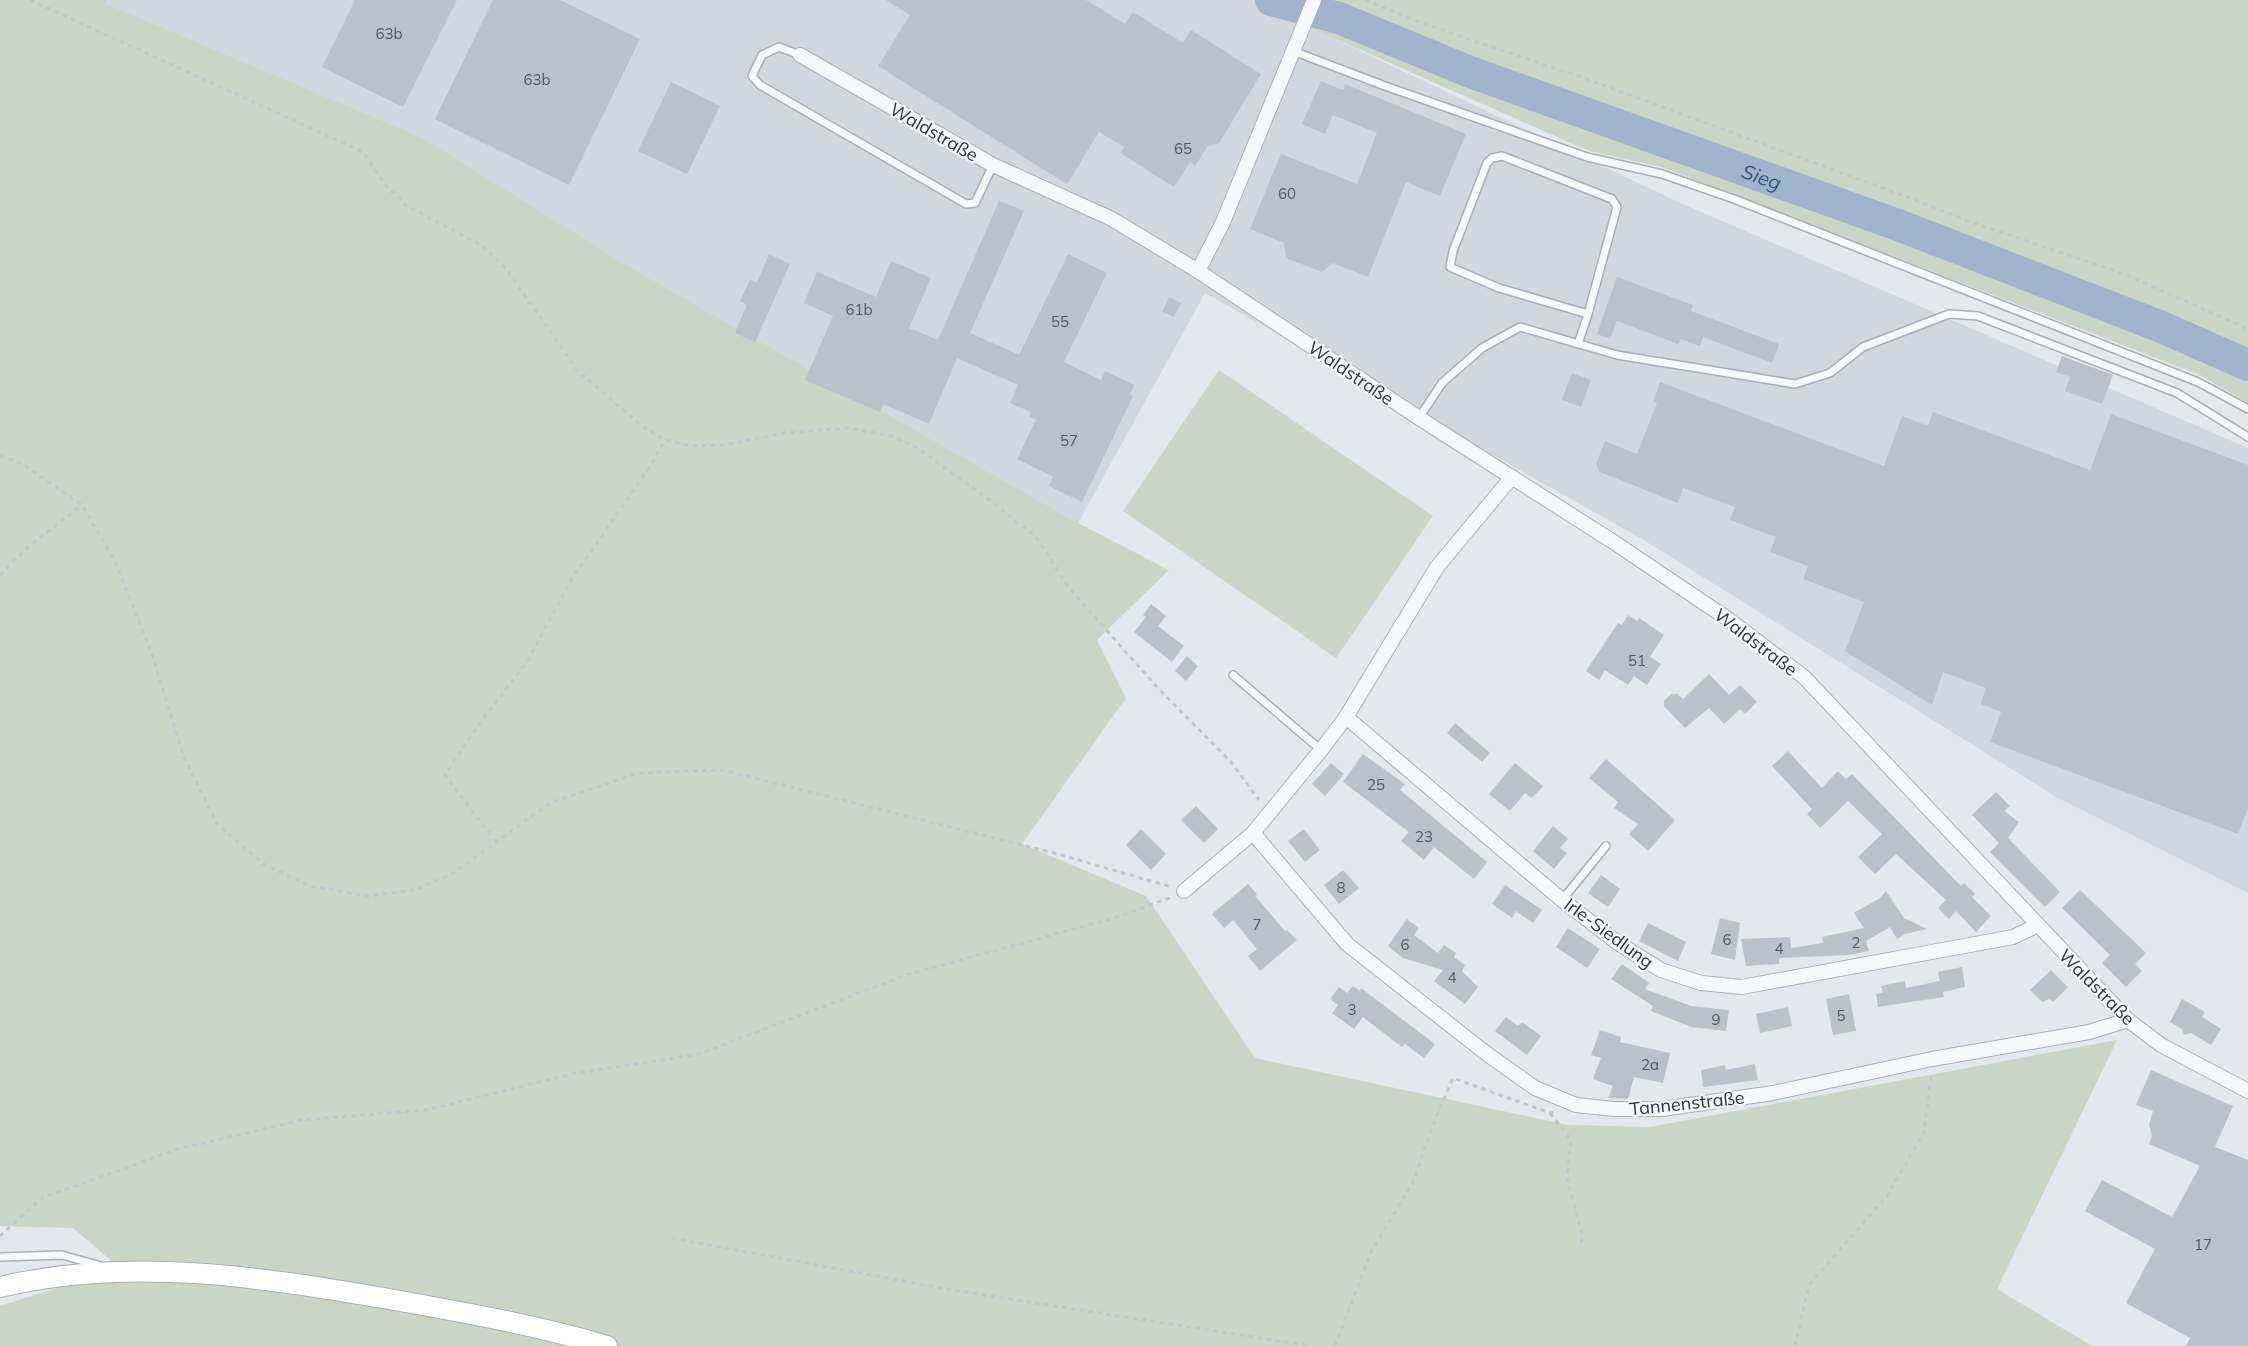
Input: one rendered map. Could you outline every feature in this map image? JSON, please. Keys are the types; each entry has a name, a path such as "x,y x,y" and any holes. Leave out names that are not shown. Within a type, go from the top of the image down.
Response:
{"main road":[{"path":"0,1287 54,1277 121,1271 230,1275 317,1287 441,1309 607,1346"}],"street":[{"path":"1198,271 1223,222 1314,0"},
{"name":"Waldstraße","path":"800,55 993,165 1112,219 1198,271 1728,619 1804,677 2036,926 2128,1020 2161,1045 2248,1091"},
{"path":"1184,891 1252,832 1321,750 1346,717 1437,567 1512,477"},
{"name":"Irle-Siedlung","path":"1346,717 1562,900 1618,943 1661,970 1701,983 1742,987 2013,937 2036,926"},
{"name":"Tannenstraße","path":"1252,832 1347,944 1487,1054 1535,1088 1576,1105 1614,1109 1662,1109 1773,1093 1932,1059 2089,1032 2128,1020"}],"lane":[{"path":"800,55 779,47 762,55 752,76 760,85 966,204 975,203 993,165"},
{"path":"1293,51 1587,157 1662,174 1734,199 2176,374 2248,409"},
{"path":"1578,344 1588,314 1617,207 1612,199 1502,156 1491,158 1487,163 1453,251 1450,267 1499,288 1588,314"},
{"path":"1419,418 1442,383 1482,348 1520,327 1617,355 1796,384 1830,373 1863,346 1949,314 1978,316 2177,393 2248,437"},
{"path":"1233,675 1321,750"},
{"path":"1562,900 1606,846"},
{"path":"0,1257 62,1255 121,1271"}],"path":[{"path":"30,0 363,152 387,187 407,206 483,246 506,269 578,371 642,426 665,440 693,446 723,445 784,433 849,428 891,436 916,447 1036,537 1069,588 1156,686 1232,762 1269,813"},
{"path":"1365,0 1424,24 1581,77 1968,221 2124,274 2248,329"},
{"path":"496,842 446,775 479,724 527,662 570,580 651,465 665,440"},
{"path":"0,456 23,464 41,474 82,505 114,560 151,651 184,757 218,825 265,866 311,886 367,896 414,890 452,874 550,802 638,773 722,770 1058,854 1184,891"},
{"path":"0,574 27,548 82,505"},
{"path":"0,1236 42,1198 178,1149 301,1120 426,1110 572,1074 699,1054 906,975 1114,918 1164,901 1184,891"},
{"path":"1796,1346 1809,1285 1887,1196 1924,1132 1932,1059"},
{"path":"1335,1346 1371,1252 1413,1182 1432,1127 1453,1078 1550,1113 1571,1140 1567,1179 1582,1233 1581,1248"},
{"path":"1550,1113 1576,1105"},
{"path":"672,1238 945,1289 1311,1346"}],"shaded area":[{"path":"107,0 1290,0 1285,13 1304,24 1676,201 2248,448 2248,893 2058,798 1642,539 1205,293 1078,523 628,266 423,138 105,4"}],"green space":[{"path":"0,0 107,0 106,4 423,138 628,266 1078,523 1169,570 1097,640 1126,698 1022,844 1146,896 1255,1058 1568,1125 1650,1127 2117,1040 1997,1289 2092,1346 0,1346 0,1306 94,1276 114,1263 73,1228 0,1226"},
{"path":"1325,0 2248,0 2248,403 2200,375 1662,167 1589,151 1313,29"},
{"path":"1219,370 1433,516 1336,658 1123,511"}],"building":[{"path":"355,0 457,0 403,107 322,67"},
{"path":"493,0 560,0 640,39 569,185 435,119"},
{"path":"886,0 1086,0 1125,24 1133,12 1183,43 1191,30 1261,74 1219,143 1207,147 1195,166 1190,162 1174,187 1120,153 1124,147 1099,132 1067,184 878,66 910,15"},
{"path":"1321,81 1343,90 1345,84 1466,134 1440,196 1406,182 1368,277 1333,263 1322,272 1286,258 1284,243 1250,229 1281,154 1357,184 1377,133 1333,115 1325,134 1302,124"},
{"path":"671,82 720,106 687,174 638,151"},
{"path":"999,201 1024,211 970,333 1019,355 1068,254 1107,273 1064,362 1101,380 1105,371 1134,385 1130,394 1133,396 1082,502 1049,486 1053,477 1017,459 1036,420 1029,417 1031,412 1010,403 1018,385 957,358 929,424 884,404 880,412 805,380 833,316 804,303 817,272 876,297 891,261 931,278 909,328 938,340"},
{"path":"769,254 790,264 755,342 735,333 747,305 740,301 750,280 757,283"},
{"path":"1617,277 1693,305 1691,311 1779,344 1772,363 1703,337 1700,346 1681,339 1678,344 1617,321 1610,339 1597,334"},
{"path":"1169,297 1181,303 1174,317 1162,312"},
{"path":"2062,356 2113,375 2102,404 2065,391 2070,377 2056,372"},
{"path":"1572,373 1591,380 1581,407 1562,400"},
{"path":"1660,382 1884,466 1902,416 1928,426 1933,412 2090,470 2111,414 2248,465 2248,808 2238,834 1990,742 2001,712 1981,704 1986,688 1943,672 1932,705 1845,651 1864,602 1803,579 1808,566 1770,552 1776,537 1730,520 1735,507 1683,488 1678,503 1600,472 1596,464 1605,441 1637,454 1657,403 1653,402"},
{"path":"1151,604 1166,616 1158,626 1184,646 1172,662 1134,632 1146,617 1143,615"},
{"path":"1628,615 1637,621 1639,618 1664,635 1650,657 1661,664 1647,685 1634,676 1628,685 1605,670 1599,680 1586,671 1618,623 1622,625"},
{"path":"1187,656 1198,666 1186,681 1175,671"},
{"path":"1709,674 1729,695 1740,685 1757,702 1745,714 1740,709 1724,724 1709,708 1685,728 1664,706 1664,701 1671,694 1677,694 1683,699"},
{"path":"1455,723 1490,753 1482,762 1447,733"},
{"path":"1788,751 1822,788 1838,771 1846,779 1852,774 1961,886 1964,883 1975,894 1972,897 1991,916 1976,932 1956,911 1949,919 1938,908 1946,900 1896,854 1875,874 1858,857 1882,834 1848,801 1820,828 1807,814 1812,809 1772,766"},
{"path":"1363,754 1405,784 1400,790 1487,862 1474,879 1434,847 1424,860 1401,841 1409,832 1343,782"},
{"path":"1606,759 1675,820 1648,851 1629,834 1638,824 1614,808 1618,802 1589,778"},
{"path":"1331,763 1344,774 1325,796 1312,784"},
{"path":"1515,763 1543,786 1532,798 1525,793 1510,811 1489,794"},
{"path":"1996,792 2010,806 2004,811 2019,822 2008,838 2060,892 2045,907 1990,852 1999,843 1972,815"},
{"path":"1196,806 1218,829 1204,843 1181,820"},
{"path":"1553,826 1568,839 1560,848 1567,853 1554,869 1533,851"},
{"path":"1141,829 1166,854 1151,870 1126,845"},
{"path":"1304,829 1320,850 1305,862 1288,841"},
{"path":"1343,870 1359,888 1339,904 1324,885"},
{"path":"1601,875 1620,889 1608,907 1588,893"},
{"path":"1248,884 1257,894 1255,896 1285,931 1287,930 1297,940 1260,971 1248,956 1257,949 1233,920 1224,928 1212,914"},
{"path":"1505,885 1542,910 1533,923 1516,911 1512,918 1492,904"},
{"path":"2080,890 2146,953 2135,964 2142,971 2126,987 2102,963 2110,955 2062,908"},
{"path":"1886,891 1904,918 1927,929 1905,934 1897,939 1890,927 1866,941 1869,951 1849,955 1779,958 1779,964 1746,966 1741,939 1790,937 1791,948 1823,943 1822,937 1864,928 1854,913 1880,898"},
{"path":"1720,918 1740,923 1735,960 1711,954"},
{"path":"1407,919 1419,928 1414,935 1438,953 1444,945 1456,953 1454,957 1465,965 1462,971 1478,987 1465,1004 1434,981 1443,970 1403,958 1388,946"},
{"path":"1648,923 1686,942 1678,961 1639,941"},
{"path":"1568,928 1600,949 1587,968 1556,947"},
{"path":"1622,964 1649,983 1645,989 1691,1006 1729,1010 1726,1031 1691,1027 1651,1011 1653,1006 1611,979"},
{"path":"1962,967 1965,987 1943,992 1944,997 1878,1007 1876,994 1883,993 1881,986 1905,981 1906,988 1940,981 1938,972"},
{"path":"2051,970 2068,987 2053,1002 2050,999 2042,1002 2030,990"},
{"path":"1353,986 1360,991 1361,988 1435,1044 1424,1058 1405,1044 1402,1047 1363,1017 1354,1029 1332,1013 1338,1005 1330,999 1339,987 1347,993"},
{"path":"1849,994 1856,1031 1833,1035 1826,999"},
{"path":"2182,999 2205,1012 2202,1017 2221,1029 2211,1045 2191,1033 2184,1035 2182,1029 2170,1022"},
{"path":"1788,1007 1792,1026 1760,1033 1756,1014"},
{"path":"1506,1017 1518,1026 1522,1022 1541,1036 1527,1055 1495,1031"},
{"path":"1600,1030 1621,1037 1620,1042 1670,1053 1663,1083 1634,1077 1628,1099 1608,1098 1613,1086 1593,1079 1601,1058 1591,1055"},
{"path":"1755,1064 1758,1080 1703,1087 1701,1070 1725,1065 1726,1070"},
{"path":"2151,1070 2233,1106 2215,1147 2248,1160 2248,1346 2186,1346 2190,1338 2126,1303 2155,1249 2085,1211 2102,1180 2172,1217 2200,1166 2149,1144 2152,1136 2149,1125 2153,1111 2136,1105"}],"waterway":[{"name":"Sieg","path":"1271,0 1339,18 1470,72 1898,225 2159,326 2248,365"}]}
